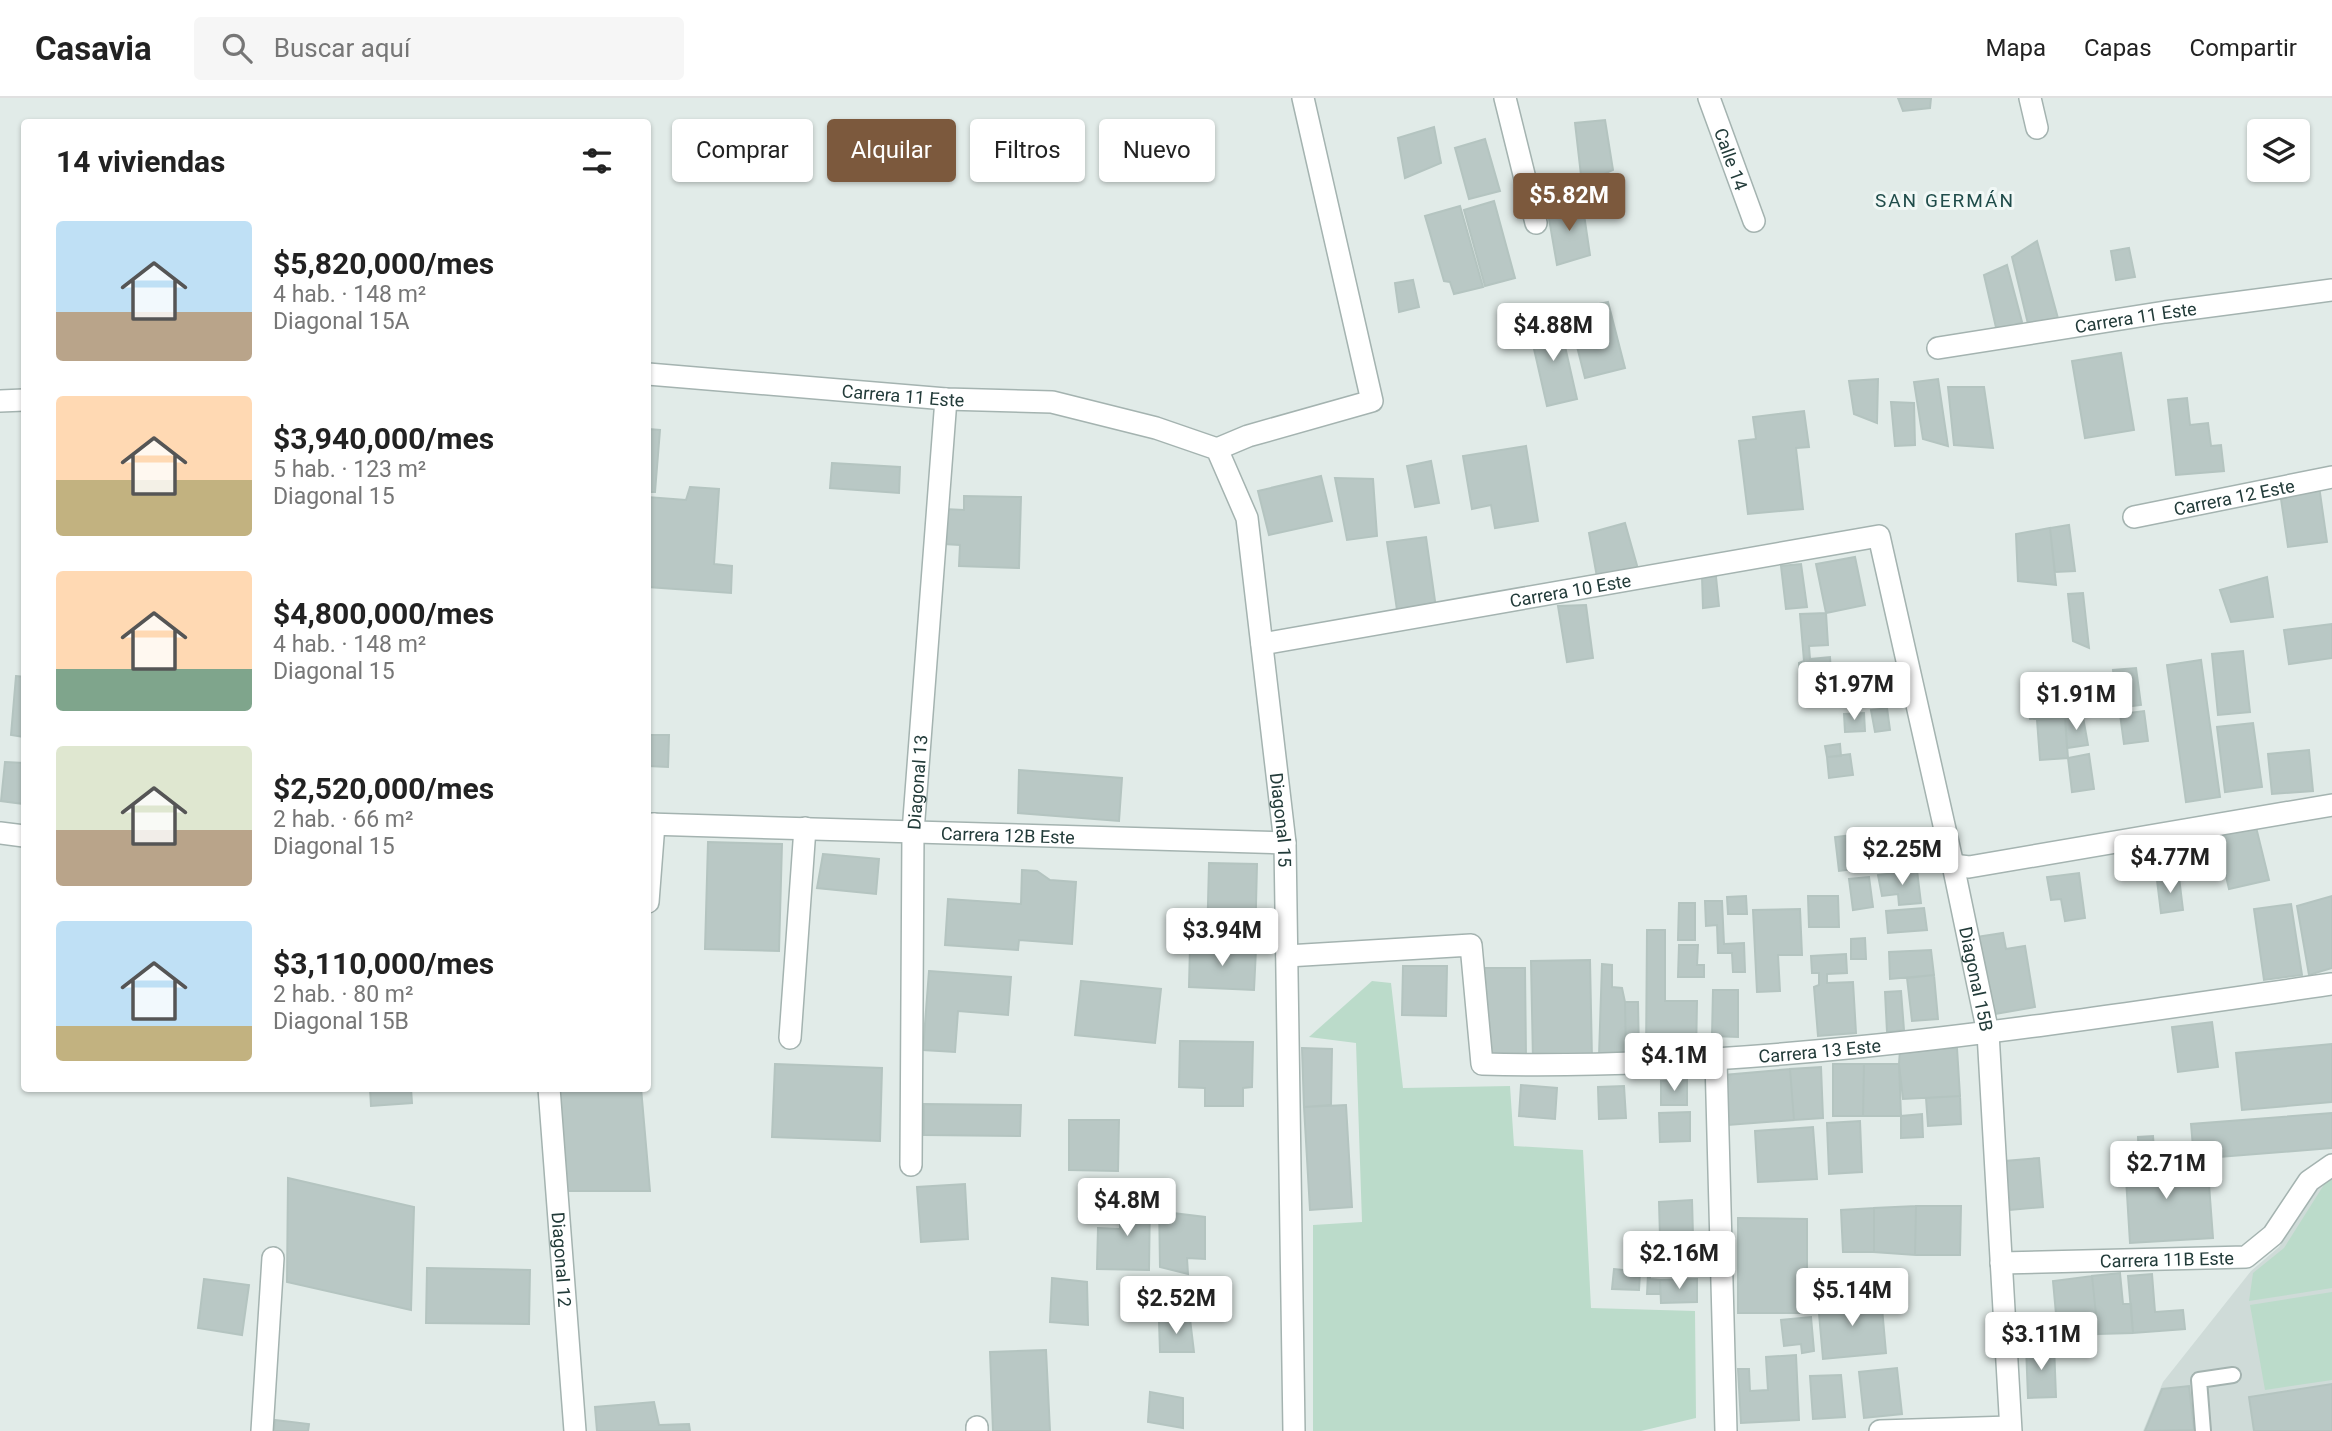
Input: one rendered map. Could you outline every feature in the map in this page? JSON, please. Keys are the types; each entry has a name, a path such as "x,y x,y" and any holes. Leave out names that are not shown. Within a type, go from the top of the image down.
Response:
{"street":[{"path":"1217,449 1248,436 1372,401 1303,98"},
{"path":"1505,98 1536,223"},
{"name":"Calle 14","path":"1709,98 1754,221"},
{"path":"2031,98 2037,128"},
{"name":"Carrera 11 Este","path":"1938,348 2165,312 2332,290"},
{"name":"Carrera 11 Este","path":"651,374 946,399 1052,402 1156,428 1217,449"},
{"name":"Diagonal 13","path":"911,1165 914,832 946,399"},
{"path":"0,401 21,400"},
{"name":"Diagonal 15","path":"1217,449 1247,519 1285,843 1294,1431"},
{"name":"Carrera 12 Este","path":"2134,517 2332,477"},
{"name":"Carrera 10 Este","path":"1262,644 1879,536"},
{"name":"Diagonal 15B","path":"1879,536 1988,1033 2010,1429"},
{"path":"1953,865 1969,867 2332,805"},
{"name":"Carrera 12B Este","path":"651,824 1285,843"},
{"path":"790,1038 805,828"},
{"path":"0,833 21,836"},
{"name":"Carrera 13 Este","path":"1287,956 1471,945 1482,1064 1562,1066 1716,1060 1988,1033 2332,984"},
{"path":"1716,1060 1726,1431"},
{"name":"Diagonal 12","path":"549,1092 575,1431"},
{"name":"Carrera 11B Este","path":"2001,1263 2246,1258 2273,1235 2309,1181 2332,1165"},
{"path":"261,1431 273,1258"},
{"path":"1881,1431 2010,1429"}],"lane":[{"path":"2203,1431 2199,1380 2233,1375"}],"shaded area":[{"path":"2329,1170 2332,1170 2332,1431 2143,1431 2163,1382 2251,1271 2279,1247"}],"green space":[{"path":"1372,981 1391,983 1403,1088 1510,1086 1514,1146 1583,1150 1591,1308 1695,1311 1696,1418 1641,1431 1313,1431 1313,1225 1362,1222 1356,1043 1309,1037"},
{"path":"2332,1172 2332,1288 2249,1301 2253,1273 2284,1248"},
{"path":"2332,1292 2332,1380 2265,1390 2250,1305"}],"building":[{"path":"1898,98 1931,98 1930,108 1903,111"},
{"path":"1605,120 1613,170 1582,184 1575,123"},
{"path":"1434,127 1441,163 1405,178 1398,138"},
{"path":"1485,139 1500,191 1469,199 1455,148"},
{"path":"1494,201 1515,278 1485,286 1464,210"},
{"path":"1582,201 1590,255 1557,265 1548,213"},
{"path":"1460,206 1483,287 1454,294 1450,282 1444,281 1425,216"},
{"path":"2037,241 2059,322 2028,324 2012,257"},
{"path":"2129,248 2135,277 2116,280 2111,251"},
{"path":"2007,265 2022,322 1997,332 1984,275"},
{"path":"1413,280 1419,307 1399,312 1395,283"},
{"path":"1608,302 1625,368 1585,378 1568,311"},
{"path":"1559,320 1577,399 1547,406 1529,327"},
{"path":"2121,353 2134,430 2085,438 2072,361"},
{"path":"1878,379 1877,423 1854,414 1849,381"},
{"path":"1938,379 1948,446 1923,439 1914,382"},
{"path":"1948,387 1984,387 1993,448 1954,445"},
{"path":"2187,398 2190,425 2208,423 2211,446 2221,445 2224,471 2176,475 2168,400"},
{"path":"1891,402 1914,403 1915,445 1895,446"},
{"path":"1804,411 1809,447 1796,448 1803,509 1748,514 1739,441 1756,439 1753,417"},
{"path":"651,429 660,430 655,492 651,492"},
{"path":"1526,446 1538,521 1495,528 1491,505 1472,509 1463,456"},
{"path":"1431,461 1439,503 1415,507 1407,466"},
{"path":"832,463 900,467 899,493 830,488"},
{"path":"1321,476 1332,521 1269,535 1258,491"},
{"path":"1335,478 1373,479 1377,536 1347,540"},
{"path":"2319,486 2327,542 2288,547 2280,492"},
{"path":"690,487 719,489 714,564 732,566 731,593 651,587 651,497 686,500"},
{"path":"964,496 1021,497 1019,568 959,566 960,545 944,544 945,509 964,510"},
{"path":"1625,523 1638,569 1597,577 1589,533"},
{"path":"2069,525 2075,571 2055,572 2050,528"},
{"path":"2050,528 2056,585 2018,581 2016,534"},
{"path":"1426,537 1436,608 1397,610 1387,542"},
{"path":"1855,557 1865,605 1826,613 1816,564"},
{"path":"1801,564 1807,607 1786,609 1781,566"},
{"path":"1702,576 1716,577 1719,606 1703,608"},
{"path":"2267,577 2273,617 2231,622 2220,590"},
{"path":"2083,593 2089,648 2073,641 2068,594"},
{"path":"1586,605 1593,658 1567,662 1558,606"},
{"path":"1826,613 1828,645 1809,646 1810,659 1830,657 1832,689 1801,691 1799,663 1804,661 1800,614"},
{"path":"2332,624 2332,658 2289,664 2284,630"},
{"path":"2243,651 2250,712 2218,715 2212,654"},
{"path":"2201,660 2220,797 2186,802 2167,665"},
{"path":"2136,668 2141,705 2118,708 2113,670"},
{"path":"1858,675 1860,688 1850,689 1848,676"},
{"path":"16,676 21,677 21,737 11,735"},
{"path":"2082,682 2083,717 2030,719 2028,684"},
{"path":"1887,708 1890,730 1875,732 1871,710"},
{"path":"2144,711 2148,741 2124,744 2120,714"},
{"path":"1864,713 1865,731 1845,732 1844,714"},
{"path":"2083,717 2088,745 2067,748 2065,718"},
{"path":"2065,718 2068,758 2040,760 2037,720"},
{"path":"2253,723 2262,787 2225,792 2217,727"},
{"path":"651,735 669,735 668,767 651,766"},
{"path":"1840,744 1841,756 1827,757 1825,746"},
{"path":"2309,750 2313,791 2272,794 2268,754"},
{"path":"1850,754 1853,775 1829,778 1827,757"},
{"path":"2089,754 2094,789 2072,792 2068,758"},
{"path":"5,762 21,763 21,804 1,801"},
{"path":"1019,770 1122,778 1119,821 1018,813"},
{"path":"2255,823 2269,880 2229,889 2215,828"},
{"path":"1908,828 1912,862 1839,871 1835,837"},
{"path":"708,842 782,844 779,951 705,949"},
{"path":"823,854 879,859 876,894 817,888"},
{"path":"1209,863 1257,864 1255,946 1207,944"},
{"path":"1022,870 1037,871 1050,880 1076,882 1072,944 1019,940 1018,950 945,945 948,899 1021,904"},
{"path":"1917,870 1921,903 1899,905 1898,894 1882,896 1878,875"},
{"path":"2079,873 2085,918 2065,921 2061,899 2051,900 2047,877"},
{"path":"1869,877 1873,907 1853,910 1849,879"},
{"path":"2179,877 2183,910 2161,913 2157,880"},
{"path":"1746,896 1747,914 1728,914 1727,897"},
{"path":"1808,896 1838,896 1839,927 1809,927"},
{"path":"2332,896 2332,968 2309,975 2297,906"},
{"path":"1705,901 1722,901 1724,944 1744,943 1745,972 1733,972 1732,953 1718,953 1717,925 1706,926"},
{"path":"1679,903 1695,903 1695,940 1678,940"},
{"path":"2291,904 2302,975 2264,980 2254,909"},
{"path":"1924,908 1927,930 1888,933 1886,911"},
{"path":"1800,909 1802,955 1778,955 1780,991 1757,992 1753,910"},
{"path":"1647,930 1665,930 1665,1001 1697,1001 1696,1057 1646,1057"},
{"path":"2003,933 2006,949 2025,946 2035,1007 1989,1015 1976,937"},
{"path":"1865,938 1866,959 1851,959 1851,939"},
{"path":"1679,945 1698,945 1697,965 1704,965 1704,977 1678,977"},
{"path":"1190,946 1256,949 1254,990 1189,987"},
{"path":"1931,950 1934,975 1890,979 1889,952"},
{"path":"1846,954 1847,973 1827,974 1827,983 1853,982 1856,1033 1818,1036 1814,987 1819,985 1819,973 1812,973 1811,956"},
{"path":"1590,960 1592,1060 1533,1061 1531,961"},
{"path":"1602,964 1612,965 1612,987 1622,988 1625,1002 1626,1056 1599,1056"},
{"path":"1403,966 1447,966 1446,1016 1402,1015"},
{"path":"1479,968 1525,968 1526,1059 1489,1057"},
{"path":"929,971 1011,977 1008,1015 958,1011 955,1052 923,1050"},
{"path":"1934,975 1938,1019 1912,1021 1907,978"},
{"path":"1081,981 1161,989 1155,1043 1075,1035"},
{"path":"1713,990 1738,990 1738,1037 1712,1036"},
{"path":"1901,991 1904,1030 1887,1032 1885,992"},
{"path":"1625,1002 1638,1002 1639,1056 1626,1056"},
{"path":"2212,1022 2218,1067 2178,1072 2172,1027"},
{"path":"1180,1041 1253,1042 1252,1087 1243,1088 1243,1106 1205,1106 1205,1088 1179,1087"},
{"path":"2332,1044 2332,1102 2242,1110 2236,1053"},
{"path":"1302,1048 1332,1049 1331,1105 1304,1107"},
{"path":"1957,1048 1960,1096 1903,1099 1900,1050"},
{"path":"775,1064 882,1068 880,1141 772,1137"},
{"path":"1833,1064 1864,1064 1863,1116 1833,1116"},
{"path":"1864,1064 1899,1064 1901,1116 1863,1116"},
{"path":"1821,1067 1823,1118 1794,1120 1790,1069"},
{"path":"1790,1069 1794,1120 1728,1125 1724,1075"},
{"path":"1687,1080 1687,1105 1661,1105 1661,1081"},
{"path":"1521,1085 1557,1088 1555,1119 1519,1116"},
{"path":"1624,1086 1626,1118 1599,1119 1598,1087"},
{"path":"370,1092 411,1092 412,1103 371,1106"},
{"path":"555,1092 641,1092 650,1191 564,1191"},
{"path":"1960,1096 1961,1124 1928,1126 1926,1098"},
{"path":"924,1104 1021,1105 1020,1136 924,1135"},
{"path":"1346,1105 1352,1207 1310,1210 1304,1107"},
{"path":"1690,1112 1690,1141 1660,1142 1659,1113"},
{"path":"2332,1113 2332,1148 2194,1159 2191,1124"},
{"path":"1922,1114 1923,1137 1901,1138 1901,1116"},
{"path":"1069,1120 1119,1120 1118,1171 1069,1170"},
{"path":"1860,1121 1862,1172 1829,1174 1827,1123"},
{"path":"1813,1127 1817,1179 1758,1182 1755,1131"},
{"path":"2153,1136 2156,1174 2208,1171 2213,1238 2130,1243 2125,1162 2139,1161 2138,1137"},
{"path":"2039,1158 2043,1207 2010,1210 2005,1161"},
{"path":"288,1178 414,1207 411,1310 287,1282"},
{"path":"965,1184 968,1239 921,1242 917,1187"},
{"path":"1120,1196 1150,1197 1149,1270 1097,1269 1098,1228 1120,1229"},
{"path":"1174,1198 1173,1213 1205,1217 1205,1259 1187,1258 1188,1274 1160,1267 1159,1200"},
{"path":"1692,1200 1693,1236 1660,1237 1659,1202"},
{"path":"1916,1206 1915,1255 1874,1252 1874,1208"},
{"path":"1916,1206 1961,1206 1960,1255 1915,1255"},
{"path":"1874,1208 1874,1252 1843,1252 1841,1210"},
{"path":"1738,1218 1807,1219 1807,1313 1738,1313"},
{"path":"1693,1250 1694,1271 1659,1273 1658,1251"},
{"path":"427,1268 530,1270 529,1324 426,1323"},
{"path":"1614,1269 1640,1272 1639,1290 1612,1289"},
{"path":"2120,1273 2123,1304 2131,1304 2133,1333 2098,1334 2092,1276"},
{"path":"1648,1274 1650,1279 1660,1280 1660,1294 1647,1294"},
{"path":"2152,1274 2155,1312 2183,1310 2185,1329 2133,1333 2128,1276"},
{"path":"2092,1276 2098,1334 2058,1336 2053,1281"},
{"path":"1052,1278 1087,1282 1088,1325 1050,1322"},
{"path":"204,1279 249,1285 242,1335 198,1328"},
{"path":"1697,1279 1697,1302 1661,1303 1660,1280"},
{"path":"1881,1296 1886,1353 1823,1359 1818,1302"},
{"path":"1811,1317 1814,1351 1802,1353 1801,1344 1784,1346 1781,1320"},
{"path":"1190,1319 1194,1352 1160,1352 1159,1321"},
{"path":"2054,1345 2056,1397 2028,1398 2026,1346"},
{"path":"1046,1350 1050,1431 993,1431 990,1352"},
{"path":"1796,1355 1799,1420 1741,1423 1738,1369 1749,1369 1750,1391 1768,1390 1766,1357"},
{"path":"1897,1368 1902,1414 1864,1418 1859,1372"},
{"path":"1841,1375 1845,1417 1813,1419 1810,1376"},
{"path":"2332,1384 2332,1431 2254,1431 2249,1397"},
{"path":"2189,1386 2194,1430 2145,1431 2162,1389"},
{"path":"1150,1392 1183,1398 1183,1428 1148,1422"},
{"path":"654,1402 659,1425 689,1424 690,1431 597,1431 595,1407"},
{"path":"275,1420 309,1424 308,1431 274,1431"}],"district":[{"name":"SAN GERMÁN","path":"1945,200"}]}
